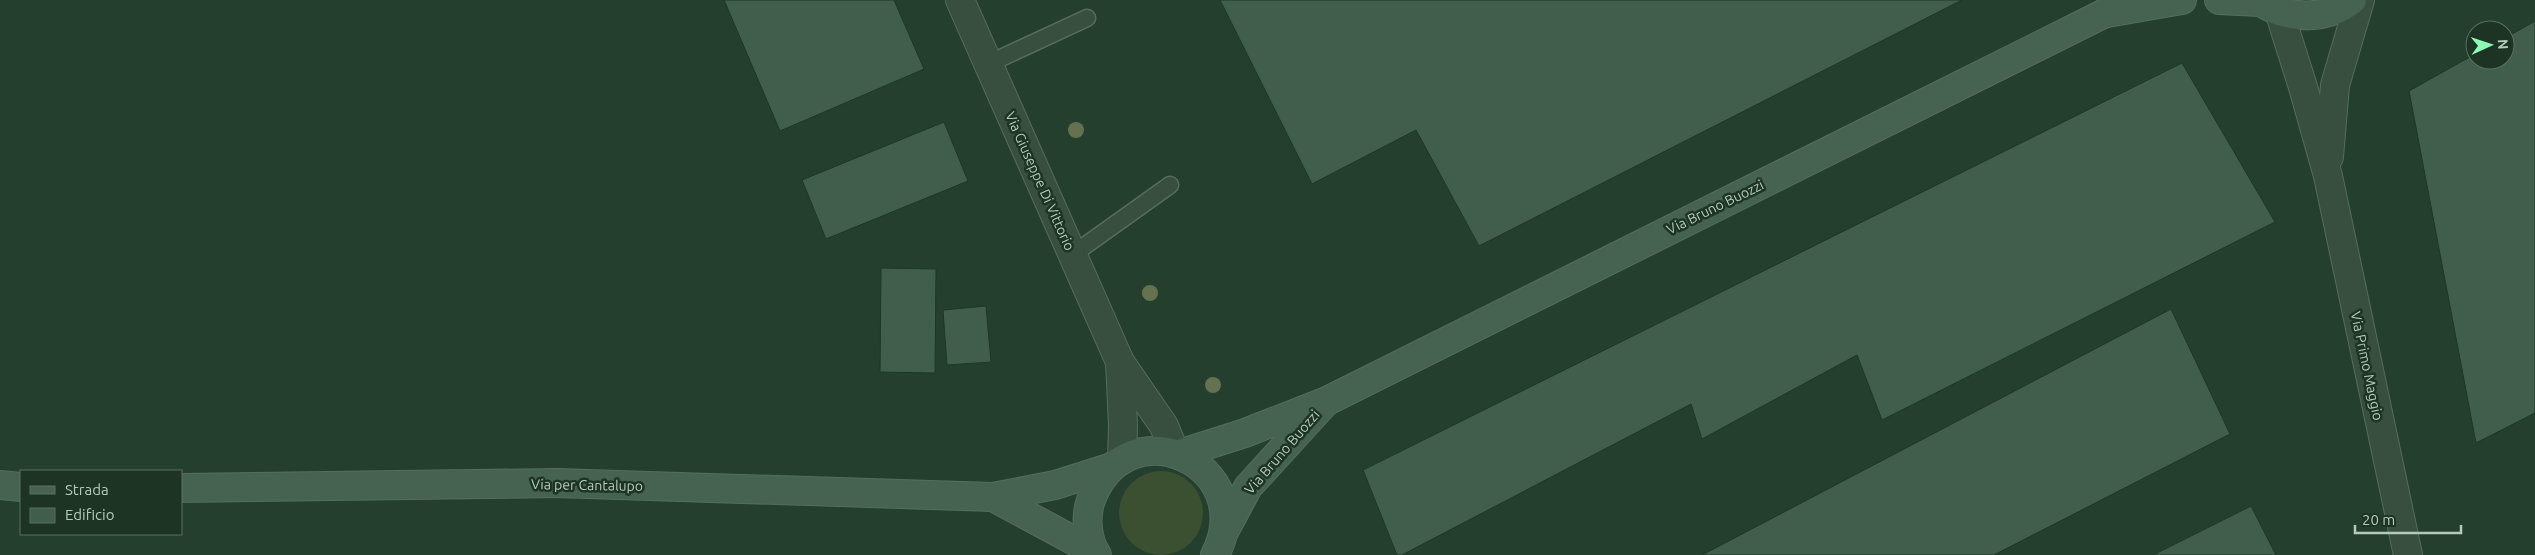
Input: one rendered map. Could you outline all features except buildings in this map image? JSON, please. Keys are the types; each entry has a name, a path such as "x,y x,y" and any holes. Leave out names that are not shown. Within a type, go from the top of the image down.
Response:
{"street":[{"name":"Via Giuseppe Di Vittorio","path":"960,0 1120,362 1164,426 1177,454"},
{"name":"Via Bruno Buozzi","path":"1177,454 1245,433 1327,401 2114,7 2182,0"},
{"path":"2219,0 2266,4 2301,16 2323,14 2345,6 2352,0"},
{"name":"Via Primo Maggio","path":"2328,176 2335,86 2360,0"},
{"name":"Via Primo Maggio","path":"2266,4 2304,87 2328,176 2337,228 2408,555"},
{"name":"Via Giuseppe Di Vittorio","path":"1117,463 1123,425 1120,362"},
{"name":"Via Bruno Buozzi","path":"1217,549 1248,487 1327,401"},
{"name":"Via per Cantalupo","path":"182,488 556,483 993,497 1055,485 1147,451 1177,454"},
{"path":"1177,454 1196,463 1210,477 1220,494 1225,512 1217,549"},
{"path":"1096,554 1088,530 1088,506 1096,484 1117,463"},
{"path":"0,485 20,487"},
{"name":"Via per Cantalupo","path":"993,497 1096,554"}],"lane":[{"path":"988,64 1087,18"},
{"path":"1072,255 1170,185"}],"green space":[{"path":"1161,471 1177,474 1191,483 1200,497 1203,513 1200,529 1191,543 1177,552 1161,555 1145,552 1131,543 1122,529 1119,513 1122,497 1131,483 1145,474"}]}
